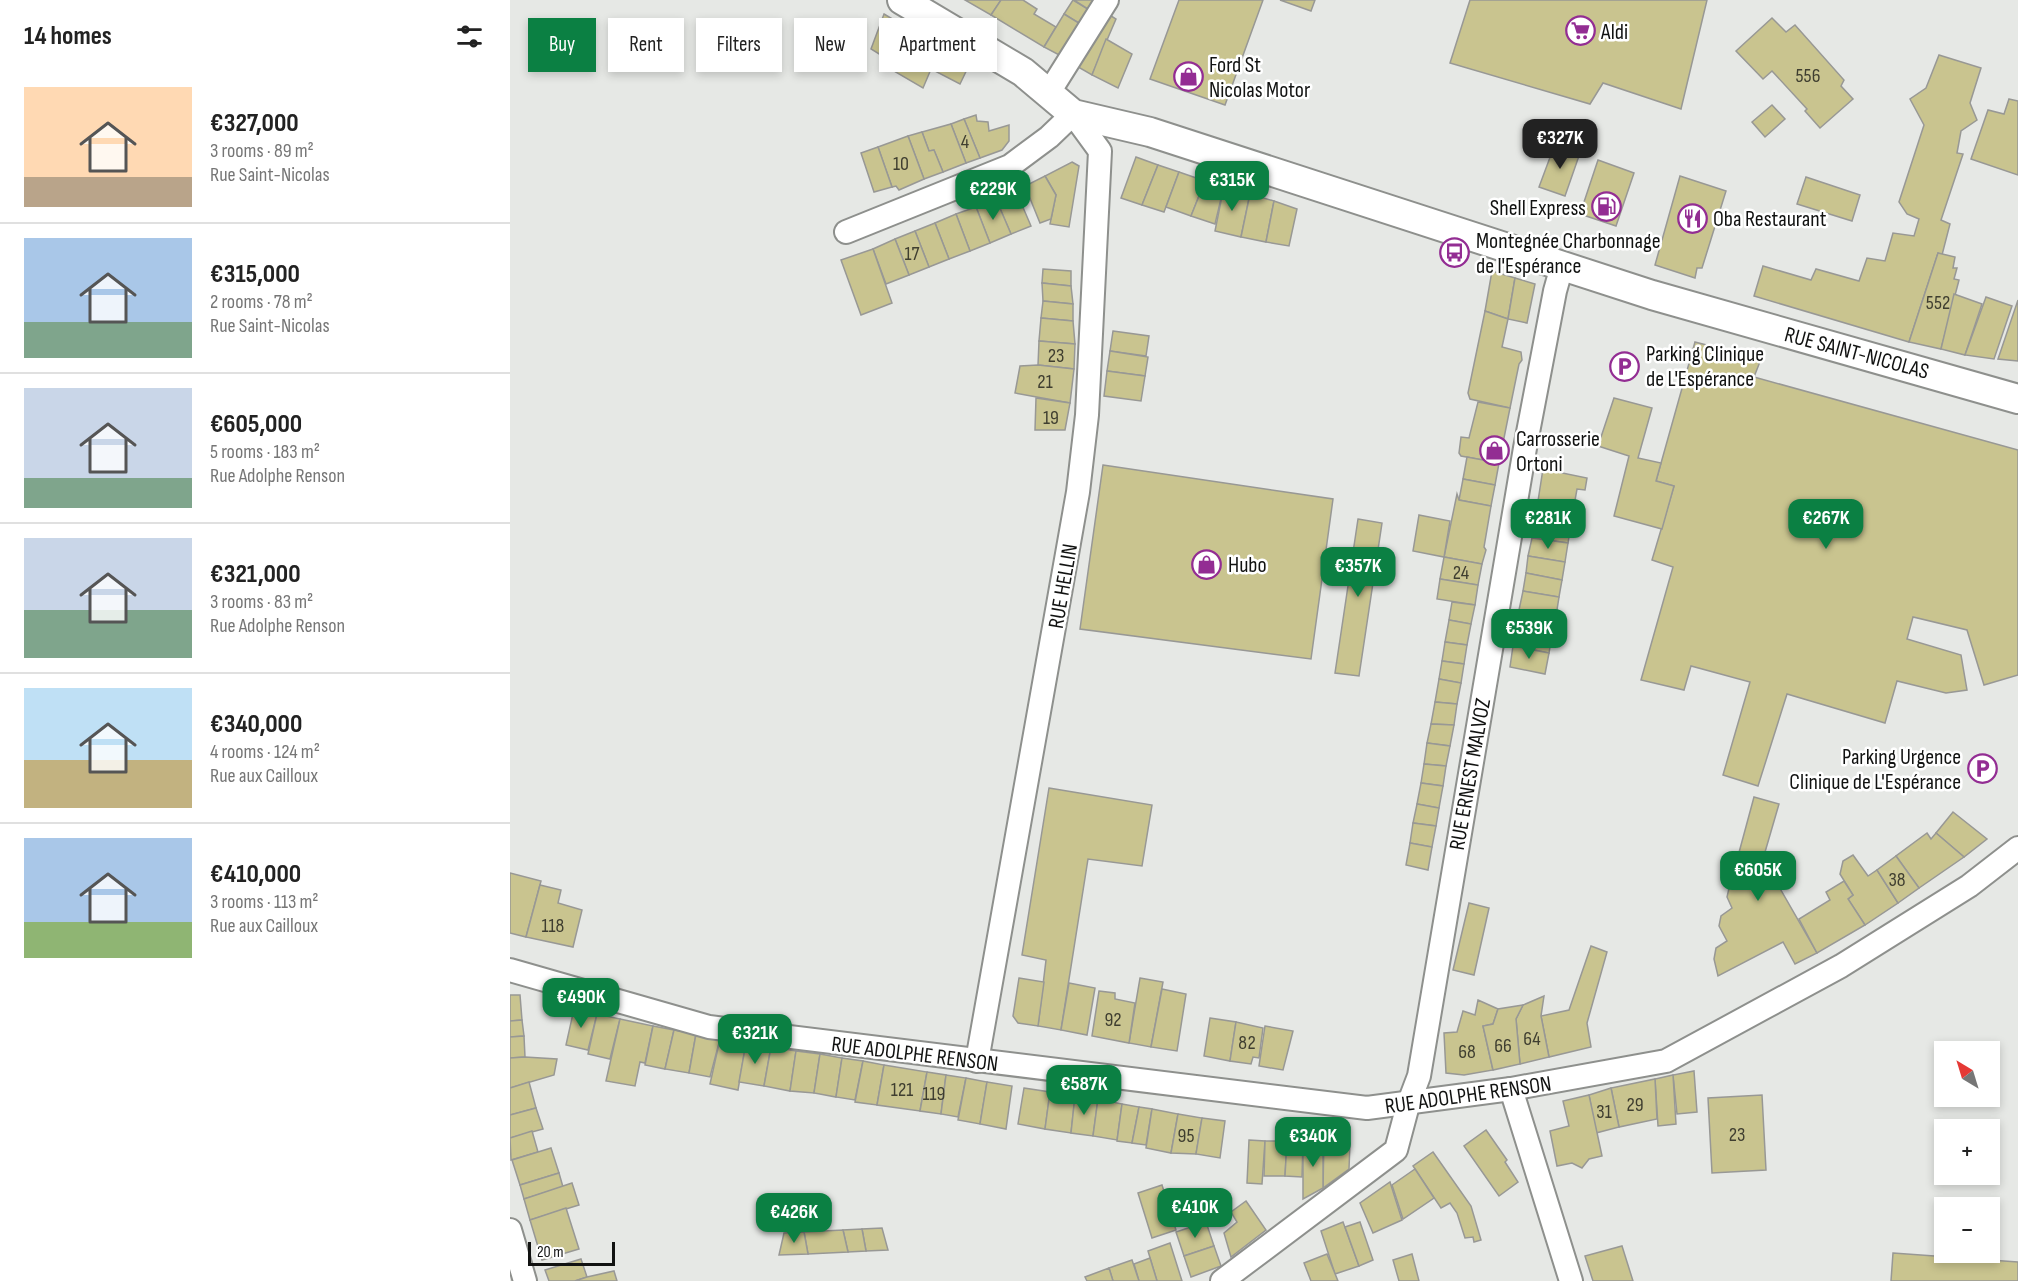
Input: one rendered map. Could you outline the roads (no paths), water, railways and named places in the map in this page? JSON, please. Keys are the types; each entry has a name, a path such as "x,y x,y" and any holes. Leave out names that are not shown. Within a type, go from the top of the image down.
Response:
{"street":[{"name":"RUE SAINT-NICOLAS","path":"902,0 1023,72 1073,114 1150,132 1652,295 2018,399"},
{"path":"1048,94 1107,0"},
{"path":"846,232 1010,166 1049,137 1073,114"},
{"name":"RUE HELLIN","path":"977,1061 1078,492 1087,415 1100,151 1073,114"},
{"name":"RUE ERNEST MALVOZ","path":"1222,1281 1396,1150 1408,1105 1419,1076 1525,448 1555,291 1562,266"},
{"name":"RUE ADOLPHE RENSON","path":"510,970 709,1027 1367,1108 1408,1105 1666,1061 1841,966 1968,886 2018,849"},
{"path":"1511,1089 1571,1281"},
{"path":"510,1230 525,1281"}],"place":[{"name":"Aldi","path":"1580,31"},
{"name":"Ford St Nicolas Motor","path":"1188,77"},
{"name":"Shell Express","path":"1607,207"},
{"name":"Oba Restaurant","path":"1692,218"},
{"name":"Montegnée Charbonnage de l'Espérance","path":"1455,253"},
{"name":"Parking Clinique de L'Espérance","path":"1625,366"},
{"name":"Carrosserie Ortoni","path":"1495,451"},
{"name":"Hubo","path":"1207,564"},
{"name":"Parking Urgence Clinique de L'Espérance","path":"1982,769"}]}
